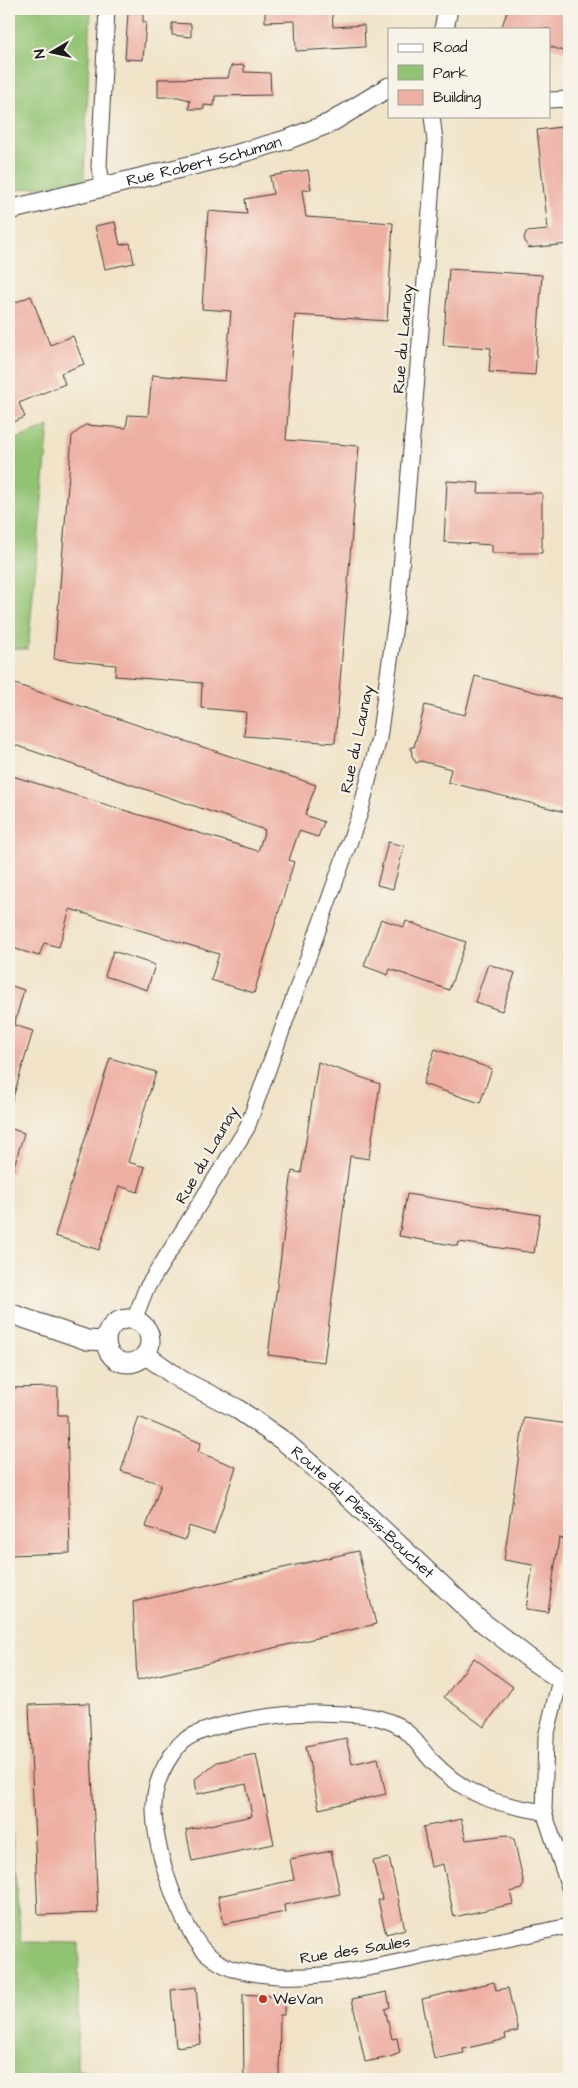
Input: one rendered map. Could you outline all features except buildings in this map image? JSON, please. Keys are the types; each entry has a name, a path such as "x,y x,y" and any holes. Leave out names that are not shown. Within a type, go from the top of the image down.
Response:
{"street":[{"path":"103,187 99,166 107,9"},
{"path":"444,28 448,9"},
{"name":"Rue Robert Schuman","path":"9,210 289,139 330,123 388,88"},
{"path":"550,100 569,99"},
{"name":"Rue du Launay","path":"134,1320 146,1289 247,1128 360,813 379,738 398,604 435,141 432,118"},
{"path":"9,1313 87,1340 106,1341"},
{"path":"128,1319 134,1320 141,1323 149,1334 150,1342 146,1355 135,1363 121,1362 110,1354 106,1341 110,1328 115,1323 128,1319"},
{"name":"Route du Plessis-Bouchet","path":"146,1355 181,1380 236,1408 285,1442 335,1484 476,1618 565,1682"},
{"path":"565,1682 546,1737 544,1812 569,1887"},
{"name":"Rue des Saules","path":"544,1812 504,1805 482,1798 461,1785 433,1761 411,1735 392,1723 366,1716 316,1713 267,1716 213,1727 180,1743 161,1770 154,1804 159,1847 170,1883 186,1923 201,1949 229,1968 264,1975 303,1978 386,1964 569,1926"}],"green space":[{"path":"9,9 91,9 84,180 9,191"},
{"path":"49,426 28,649 14,649 9,642 9,442"},
{"path":"9,1801 21,1942 79,1943 77,2069 114,2079 9,2079"}],"place":[{"name":"WeVan","path":"263,1999"}]}
